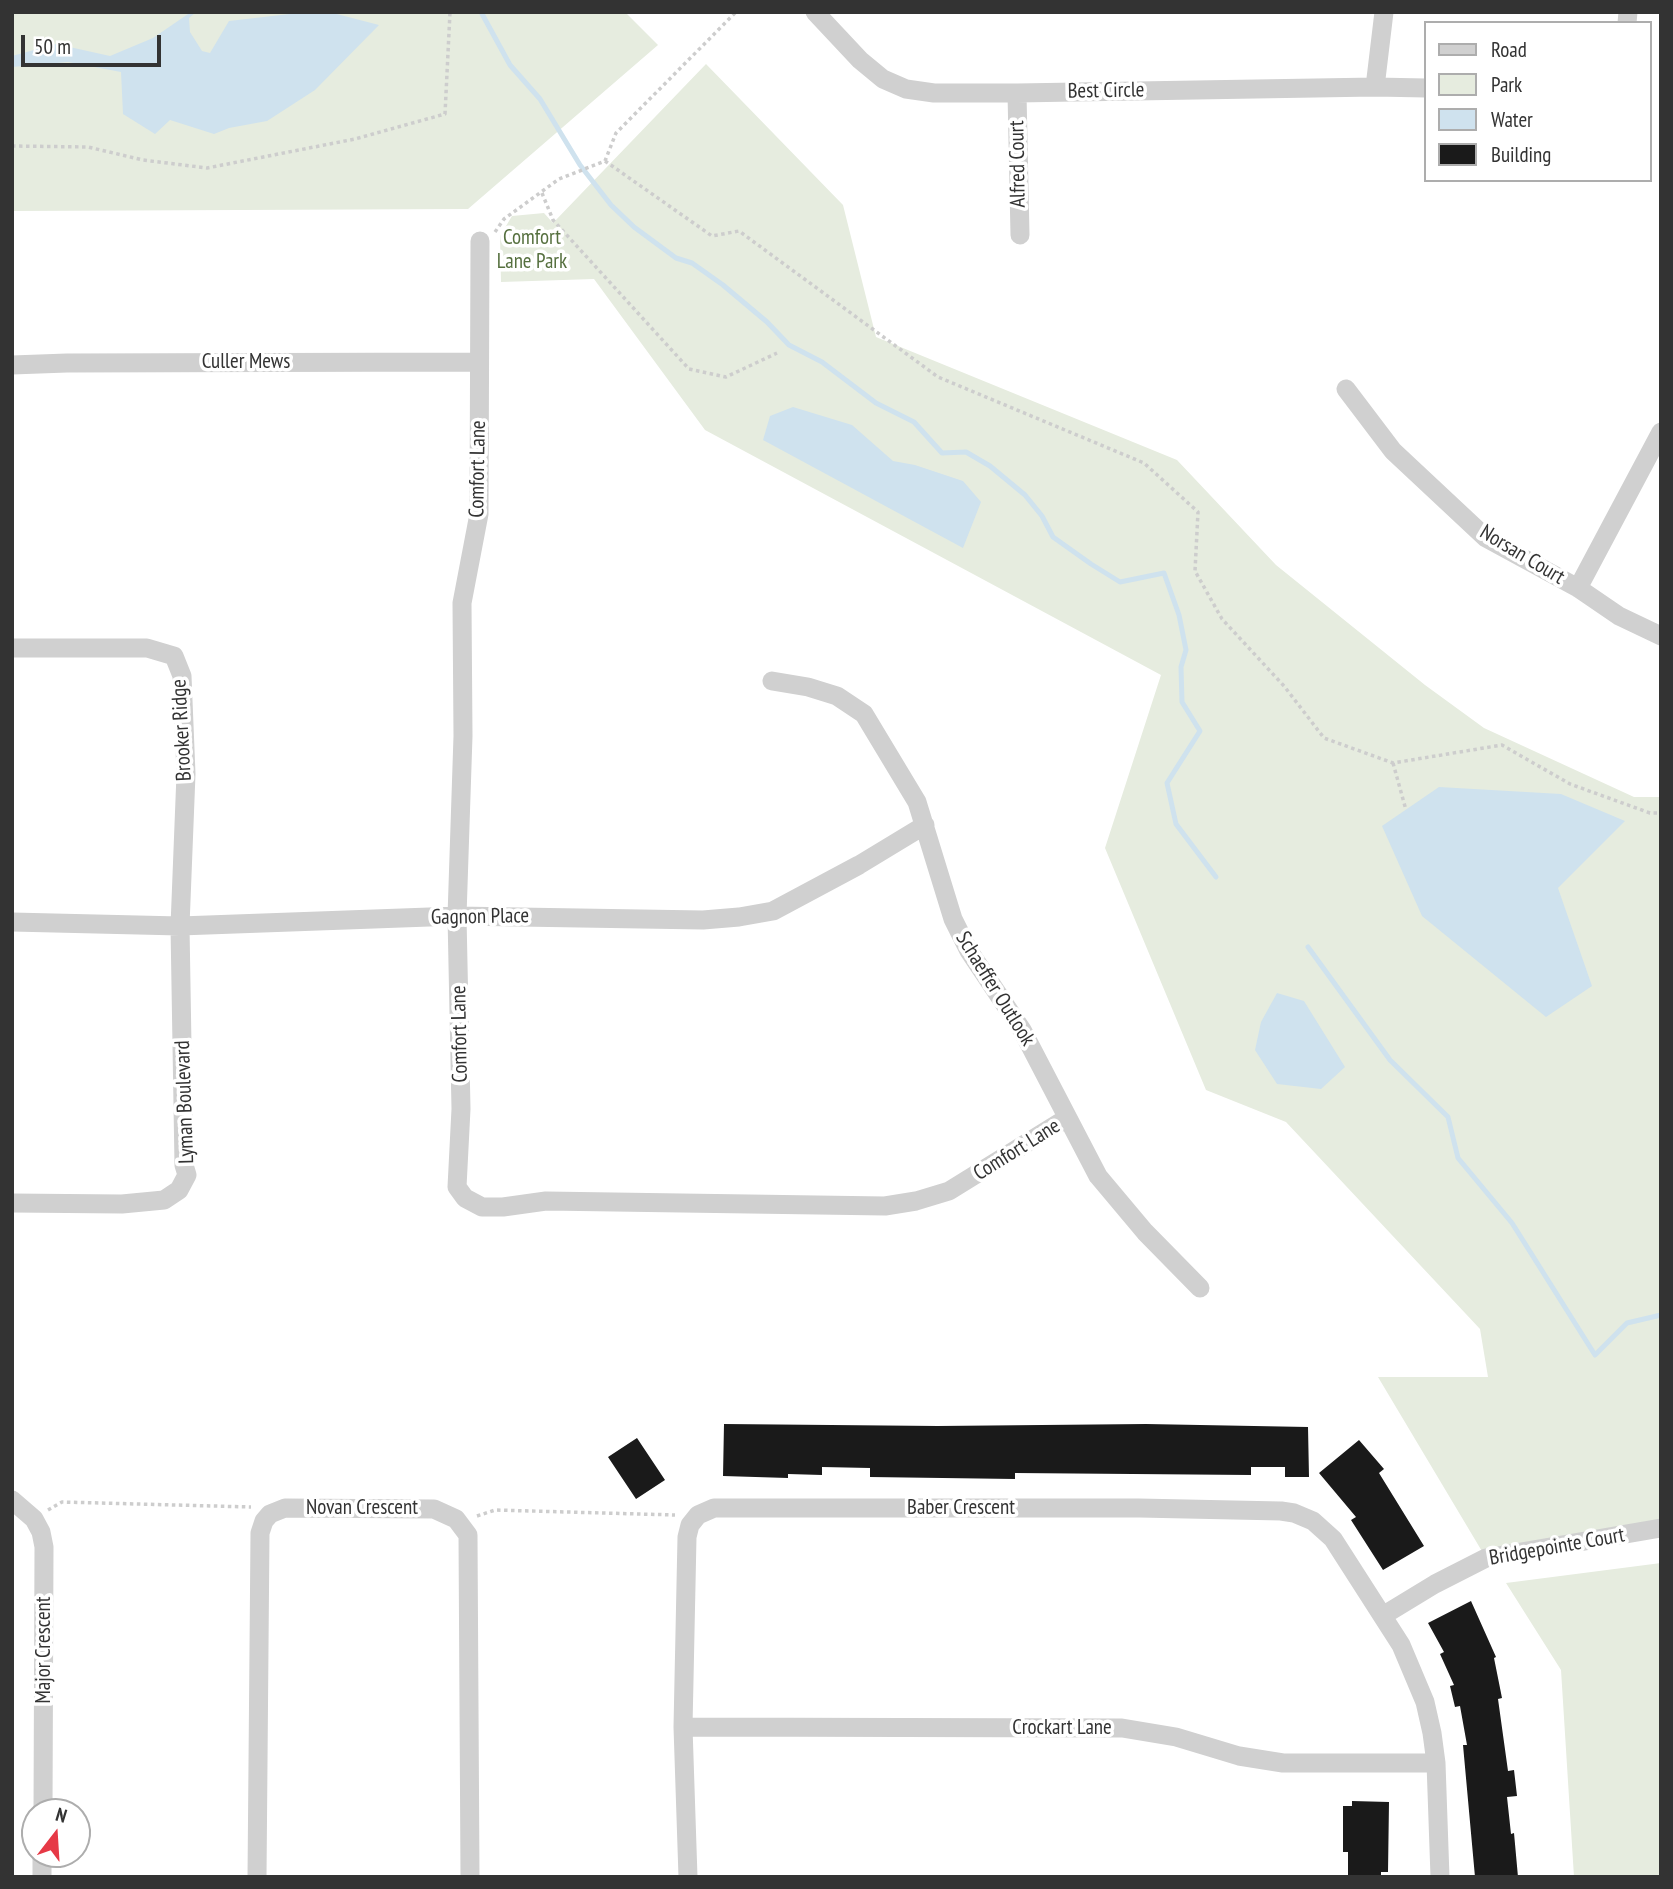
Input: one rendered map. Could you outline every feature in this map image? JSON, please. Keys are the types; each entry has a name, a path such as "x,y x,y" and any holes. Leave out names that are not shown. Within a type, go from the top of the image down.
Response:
{"street":[{"name":"Best Circle","path":"815,12 860,60 883,79 906,89 934,93 1424,88"},
{"path":"1375,87 1384,12"},
{"name":"Alfred Court","path":"1017,93 1020,235"},
{"name":"Comfort Lane","path":"480,242 479,514 462,603 463,736 457,916 461,1109 457,1186 465,1198 482,1207 503,1208 546,1201 886,1206 916,1202 949,1191 1067,1118"},
{"name":"Culler Mews","path":"12,365 479,362"},
{"name":"Norsan Court","path":"1346,389 1394,452 1486,538 1578,588 1619,616 1661,636"},
{"path":"1578,588 1661,432"},
{"name":"Brooker Ridge","path":"12,648 148,648 174,656 182,676 186,774 180,926"},
{"name":"Schaeffer Outlook","path":"772,681 808,687 837,696 864,714 918,802 953,919 969,951 1022,1030 1045,1070 1098,1176 1145,1232 1200,1288"},
{"name":"Gagnon Place","path":"12,922 180,926 457,916 703,920 773,911 925,825"},
{"name":"Lyman Boulevard","path":"12,1203 122,1204 164,1200 184,1183 187,1175 184,1165 180,926"},
{"path":"12,1500 34,1519"},
{"name":"Novan Crescent","path":"274,1511 285,1508 434,1509 449,1514 458,1522"},
{"name":"Baber Crescent","path":"698,1515 714,1508 1139,1508 1281,1511 1301,1515 1328,1534 1384,1615 1418,1683 1432,1732 1436,1763 1440,1877"},
{"path":"257,1877 260,1533 264,1521 274,1511"},
{"path":"688,1877 683,1727 687,1537 690,1525 698,1515"},
{"name":"Major Crescent","path":"34,1519 43,1537 44,1552 43,1798"},
{"path":"458,1522 469,1538 470,1877"},
{"name":"Bridgepointe Court","path":"1384,1615 1435,1584 1486,1559 1661,1528"},
{"name":"Crockart Lane","path":"683,1727 1122,1728 1176,1737 1239,1756 1283,1763 1436,1763"}],"path":[{"path":"12,146 88,147 143,160 207,168 355,139 445,114 450,12"},
{"path":"480,242 498,230 504,219 559,179 605,161 616,132 736,12"},
{"path":"605,161 712,236 739,231 938,377 1144,463 1199,512 1195,572 1222,619 1284,686 1324,737 1393,763 1502,745 1570,784 1650,813 1661,813"},
{"path":"542,193 553,220 689,369 726,377 776,353"},
{"path":"1393,763 1406,810"},
{"path":"34,1519 62,1502 244,1506 274,1511"},
{"path":"458,1522 495,1510 698,1515"}],"green space":[{"path":"12,12 625,12 658,45 468,209 12,211"},
{"name":"Comfort Lane Park","path":"706,64 843,205 876,337 1177,460 1276,565 1425,685 1484,728 1634,797 1661,797 1661,1520 1486,1558 1378,1377 1488,1377 1480,1329 1286,1122 1206,1090 1105,848 1161,675 705,430 594,279 501,282 500,236 512,216 544,213 553,223"},
{"path":"1661,1563 1661,1877 1574,1877 1561,1670 1506,1583"}],"water":[{"path":"191,12 196,12 189,18 190,32 202,51 210,53 229,21 329,12 379,25 315,90 267,121 229,128 214,134 170,120 155,134 123,114 121,72 68,62 12,67 12,56 56,44 110,56 153,38"},
{"path":"793,407 852,425 893,461 915,465 963,481 981,502 963,548 763,440 770,416"},
{"path":"1439,787 1561,794 1625,821 1558,888 1592,986 1546,1017 1422,916 1382,826"},
{"path":"1277,993 1304,1001 1345,1067 1321,1089 1277,1084 1255,1050 1261,1022"}],"building":[{"path":"724,1424 1146,1424 1308,1427 1309,1477 1285,1477 1285,1467 1251,1467 1251,1475 1015,1473 1015,1479 870,1477 870,1468 822,1467 822,1475 788,1474 788,1478 723,1476"},
{"path":"637,1438 665,1480 636,1499 608,1457"},
{"path":"1359,1440 1384,1469 1379,1473 1424,1546 1383,1570 1351,1520 1356,1517 1319,1473"},
{"path":"1471,1601 1496,1657 1494,1658 1502,1698 1498,1699 1508,1771 1514,1770 1517,1796 1507,1797 1518,1877 1475,1877 1463,1745 1467,1745 1460,1706 1455,1707 1450,1686 1454,1685 1440,1654 1444,1652 1428,1623"},
{"path":"1352,1801 1389,1802 1388,1872 1381,1872 1381,1877 1348,1877 1348,1852 1343,1852 1343,1806 1352,1806"}],"waterway":[{"path":"481,12 510,65 540,99 580,165 611,205 634,227 676,258 692,263 723,285 767,322 789,345 822,362 876,403 914,422 942,453 966,452 990,466 1025,495 1042,516 1053,537 1091,564 1120,582 1164,573 1179,615 1186,650 1181,667 1182,702 1200,731 1167,783 1176,824 1216,877"},
{"path":"1308,947 1390,1060 1448,1117 1458,1158 1512,1223 1595,1355 1627,1323 1661,1315"}]}
